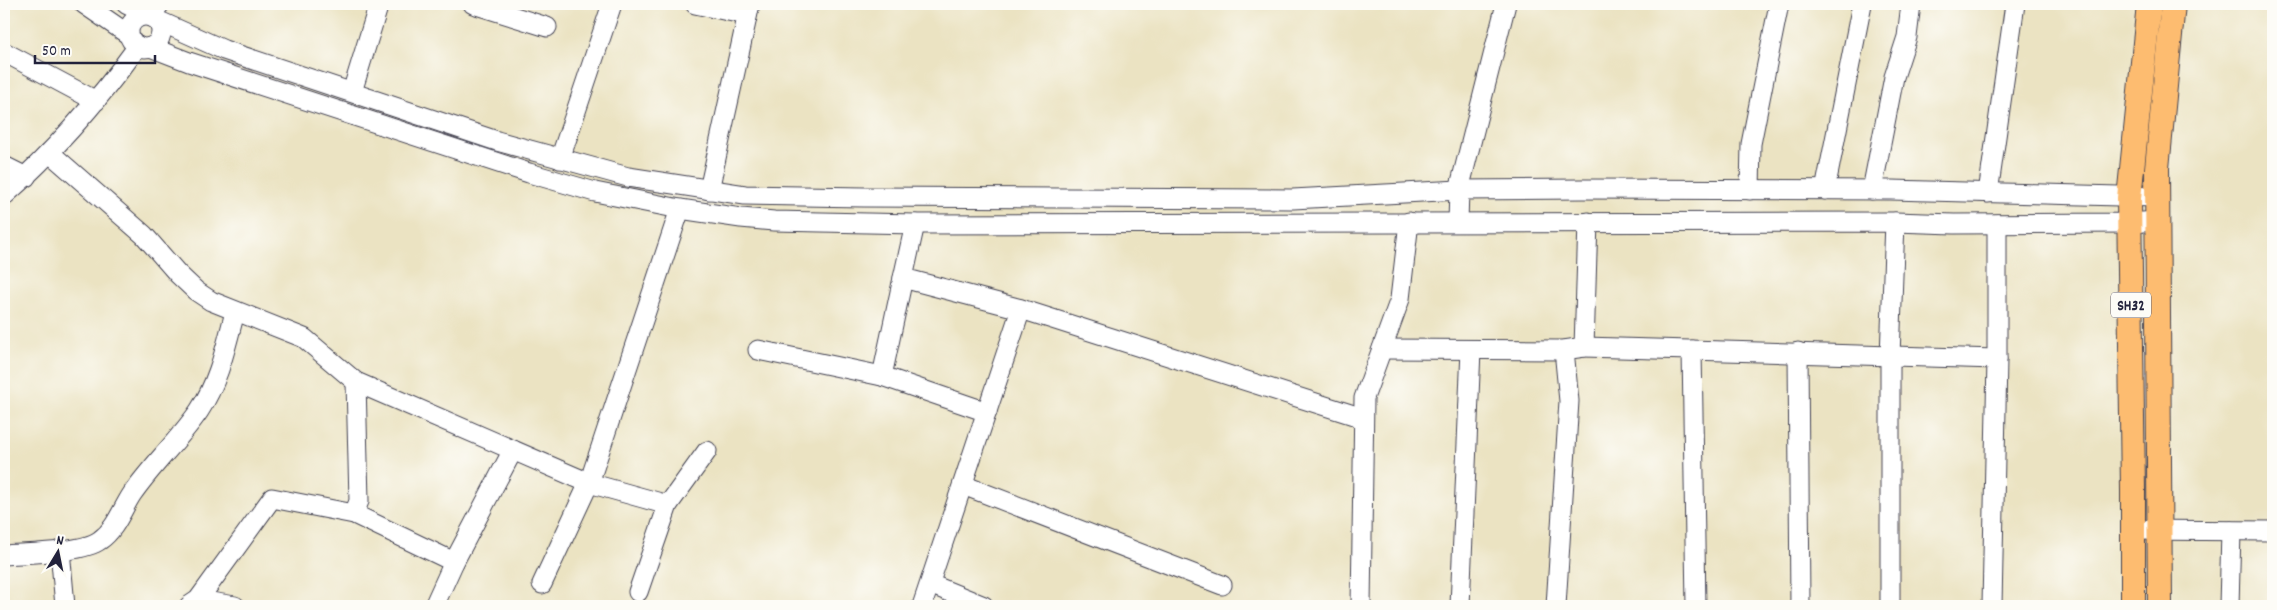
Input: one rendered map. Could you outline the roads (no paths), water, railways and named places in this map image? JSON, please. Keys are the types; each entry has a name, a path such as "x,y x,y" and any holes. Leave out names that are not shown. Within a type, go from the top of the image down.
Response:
{"main road":[{"name":"SH32","path":"2133,606 2130,198 2149,4"},
{"path":"2160,606 2156,197 2157,168 2173,4"},
{"path":"2133,165 2157,168"}],"street":[{"path":"84,4 139,43 189,62 529,173 595,192 680,209 774,221 915,224 1409,222 1895,222 1997,224 2130,223 2156,221"},
{"path":"126,4 155,13 224,50 497,141 628,177 745,195 1293,199 1458,190 1872,190 2130,198 2156,197"},
{"path":"352,92 379,4"},
{"path":"473,4 510,9 547,27"},
{"path":"560,159 612,4"},
{"path":"695,4 748,9 709,190"},
{"path":"1458,222 1458,190 1506,4"},
{"path":"1750,190 1751,144 1779,4"},
{"path":"1825,190 1862,4"},
{"path":"1872,190 1894,77 1906,37 1911,4"},
{"path":"1988,193 2015,4"},
{"path":"139,43 132,22 143,16 155,13"},
{"path":"4,196 50,153 96,101 139,43 160,38 160,26 155,13"},
{"path":"4,52 96,101"},
{"path":"50,153 144,235 196,291 211,301 304,338 356,382 589,483 668,505"},
{"path":"4,166 26,177"},
{"path":"542,584 589,483 680,209"},
{"path":"1362,606 1364,398 1400,299 1409,222"},
{"path":"1584,347 1588,222"},
{"path":"1890,606 1890,356 1895,222"},
{"path":"882,376 915,224"},
{"path":"1992,606 1997,359 1997,224"},
{"path":"903,278 1021,309 1363,418"},
{"path":"922,606 1021,309"},
{"path":"4,556 83,547 99,541 111,530 131,495 198,411 218,373 235,312"},
{"path":"1382,349 1564,350 1584,347 1997,359"},
{"path":"758,350 882,376 987,412"},
{"path":"1460,606 1471,350"},
{"path":"1556,606 1569,401 1564,350"},
{"path":"1692,350 1696,606"},
{"path":"1798,352 1800,606"},
{"path":"354,514 359,501 356,382"},
{"path":"434,606 454,562 513,450"},
{"path":"638,592 668,505 706,451"},
{"path":"962,485 1222,585"},
{"path":"194,603 272,498 354,514 454,562"},
{"path":"2133,530 2273,531"},
{"path":"2229,606 2231,530"},
{"path":"60,550 65,606"},
{"path":"930,584 984,606"},
{"path":"194,603 235,606"}]}
